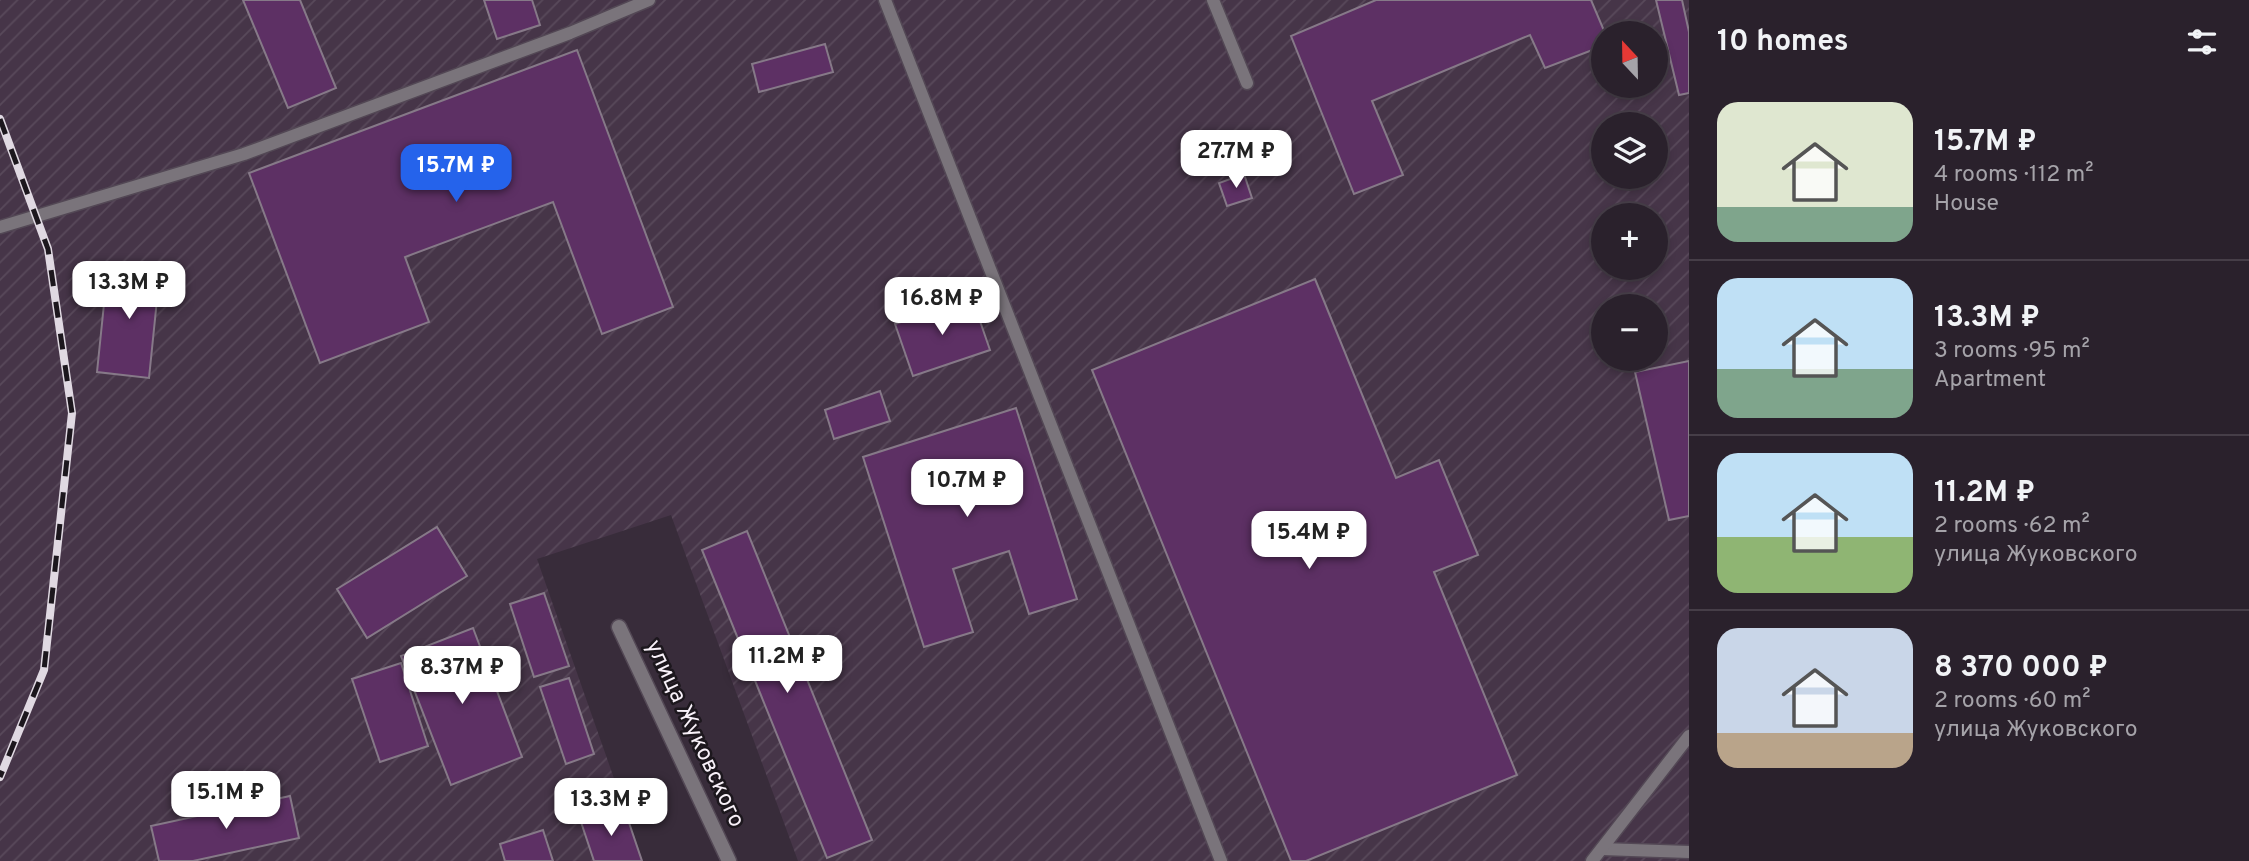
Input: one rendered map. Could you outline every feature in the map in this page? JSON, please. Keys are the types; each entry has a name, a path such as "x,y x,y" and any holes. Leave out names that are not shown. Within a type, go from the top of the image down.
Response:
{"street":[{"name":"улица Жуковского","path":"619,627 729,861"}],"lane":[{"path":"0,227 244,154 570,33 649,0"},
{"path":"885,0 1222,861"},
{"path":"1213,0 1247,83"},
{"path":"1592,861 1689,736"},
{"path":"1602,849 1689,852"}],"shaded area":[{"path":"0,0 1689,0 1689,861 798,861 671,515 537,559 643,861 0,861"}],"building":[{"path":"243,0 300,0 336,88 288,108"},
{"path":"484,0 532,0 540,25 497,39"},
{"path":"1376,0 1591,0 1600,21 1591,21 1591,51 1545,68 1530,35 1372,101 1403,175 1354,194 1291,36"},
{"path":"1656,0 1682,0 1689,32 1689,93 1679,95 1668,50 1668,21 1661,21"},
{"path":"825,44 833,72 759,92 752,64"},
{"path":"577,50 673,307 602,334 553,202 405,257 429,322 320,363 249,173"},
{"path":"1244,174 1252,198 1227,206 1219,183"},
{"path":"108,265 160,270 149,378 97,372"},
{"path":"1315,279 1396,478 1439,460 1478,555 1434,572 1517,775 1306,861 1291,861 1092,370"},
{"path":"972,298 990,350 913,376 895,324"},
{"path":"1689,361 1689,516 1669,520 1635,372 1668,371 1668,365"},
{"path":"880,391 890,421 834,439 825,410"},
{"path":"1016,408 1077,599 1029,614 1009,551 953,569 973,632 924,647 863,457"},
{"path":"437,527 467,576 367,638 337,589"},
{"path":"747,531 872,840 827,858 702,550"},
{"path":"544,593 569,666 534,677 510,604"},
{"path":"473,628 522,757 451,785 401,656"},
{"path":"401,663 428,746 380,762 352,679"},
{"path":"569,678 594,754 566,764 540,687"},
{"path":"290,796 299,838 193,861 159,861 151,826"},
{"path":"624,808 642,861 594,861 581,822"},
{"path":"543,830 553,861 505,861 500,844"}],"railway":[{"path":"0,119 48,249 72,413 44,670 0,777"}]}
